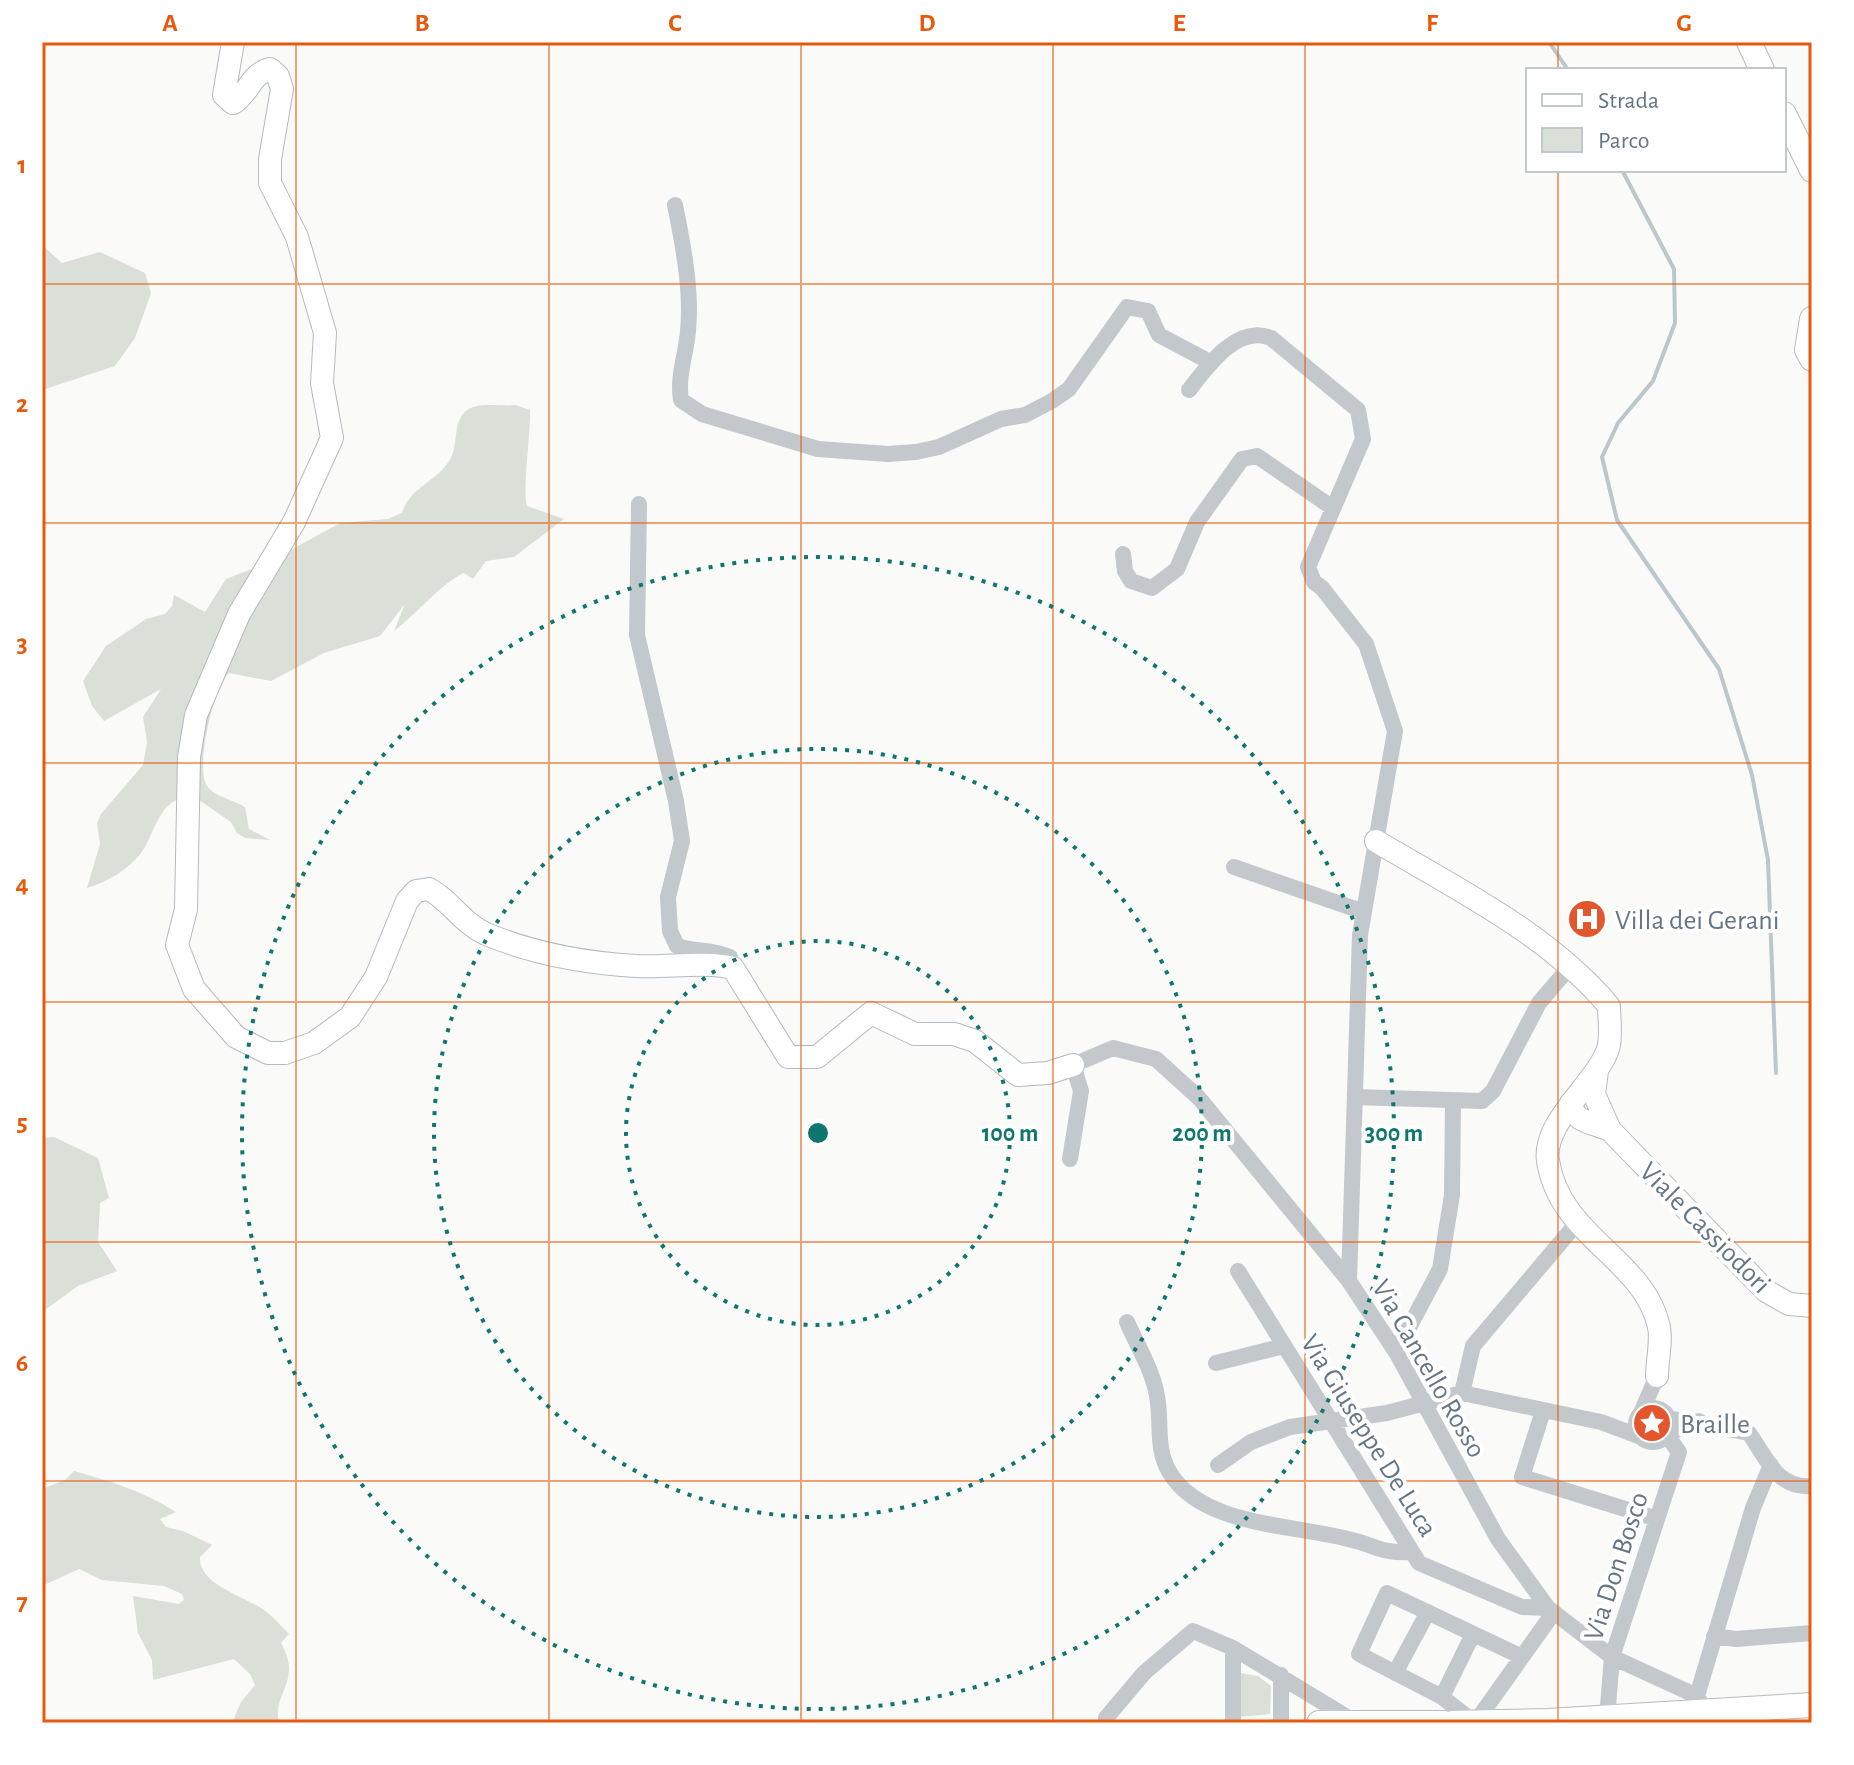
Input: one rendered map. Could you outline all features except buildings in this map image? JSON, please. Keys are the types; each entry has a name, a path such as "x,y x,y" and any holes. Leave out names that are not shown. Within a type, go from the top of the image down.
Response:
{"main road":[{"path":"1749,42 1761,68"},
{"path":"1786,118 1812,170"},
{"path":"1812,319 1807,350 1812,359"},
{"path":"1453,1723 1704,1715 1751,1709 1784,1715 1812,1705"},
{"path":"1319,1723 1444,1723"}],"street":[{"path":"233,42 224,95 233,103 241,99 257,74 270,69 278,76 282,89 270,159 270,183 297,237 325,333 322,383 332,438 294,522 239,614 196,715 188,769 186,909 177,945 194,989 236,1037 250,1046 285,1053 314,1043 350,1017 376,977 407,901 416,891 429,889 442,896 466,924 489,935 580,961 733,968"},
{"path":"675,205 688,304 688,331 679,384 681,400 702,414 776,438 818,449 902,453 939,447 1001,419 1025,415 1069,389 1127,307 1148,311 1159,335 1210,362"},
{"path":"1189,390 1210,362 1241,338 1260,333 1271,338 1358,410 1363,439 1308,567 1314,582 1366,644 1395,731 1360,935 1349,1281"},
{"path":"1123,554 1125,571 1131,581 1152,588 1167,579 1177,569 1197,522 1242,459 1257,456 1333,508"},
{"path":"639,504 637,635 676,801 682,841 668,897 670,931 677,946 717,951 730,957 733,968 788,1057 817,1057 871,1013 915,1034 954,1034 975,1041 1018,1075 1048,1073 1073,1065 1081,1091 1070,1159"},
{"path":"1218,1465 1251,1442 1290,1427 1387,1413 1462,1393 1601,1422 1655,1442 1667,1422 1657,1376 1659,1327 1642,1290 1577,1223 1553,1188 1547,1156 1555,1132 1585,1106 1609,1047 1609,1006 1592,986 1568,969 1534,935 1376,841"},
{"path":"1234,867 1364,912"},
{"path":"1355,1097 1453,1103 1482,1101 1493,1091 1539,1003 1568,969"},
{"name":"Via Cancello Rosso","path":"1073,1065 1113,1048 1156,1059 1199,1098 1349,1281 1396,1352 1498,1539 1551,1610"},
{"path":"1396,1352 1440,1269 1452,1195 1453,1103"},
{"name":"Viale Cassiodori","path":"1585,1106 1766,1291 1789,1304 1812,1306"},
{"path":"1462,1393 1473,1346 1577,1223"},
{"name":"Via Giuseppe De Luca","path":"1238,1271 1419,1563 1522,1607 1551,1610 1612,1657"},
{"path":"1127,1322 1157,1395 1160,1445 1170,1473 1189,1494 1243,1520 1349,1539 1388,1553 1412,1552"},
{"path":"1216,1363 1284,1346"},
{"path":"1641,1437 1637,1430 1640,1415 1657,1376"},
{"path":"1601,1422 1640,1415 1653,1408 1667,1422 1699,1421 1749,1433 1783,1481 1794,1487 1812,1486"},
{"path":"1543,1411 1522,1477 1657,1519"},
{"name":"Via Don Bosco","path":"1607,1718 1612,1657 1679,1452 1667,1422"},
{"path":"1612,1657 1704,1715 1714,1636 1753,1508 1771,1465"},
{"path":"1520,1656 1387,1593 1359,1654 1442,1697 1475,1723 1551,1610"},
{"path":"1395,1673 1428,1612"},
{"path":"1106,1723 1106,1718 1144,1673 1193,1631 1233,1648 1281,1675 1321,1704 1357,1722"},
{"path":"1714,1636 1736,1639 1812,1633"},
{"path":"1442,1697 1473,1634"},
{"path":"1233,1648 1233,1723"},
{"path":"1281,1675 1281,1723"}],"green space":[{"path":"42,245 62,263 100,252 145,273 151,293 135,338 115,366 42,390"},
{"path":"483,405 515,405 530,410 527,506 564,519 514,557 486,561 473,579 464,573 455,578 394,631 405,604 380,636 324,653 271,681 229,673 212,710 204,746 204,777 207,786 215,793 245,807 249,829 270,840 245,838 237,833 231,822 177,785 177,800 165,809 136,859 117,875 87,888 100,844 97,823 101,814 143,765 147,742 143,717 161,689 104,721 92,706 83,681 106,646 146,619 165,614 172,606 174,595 205,612 226,579 267,563 340,523 388,519 402,513 411,496 439,473 451,458 457,427 466,411"},
{"path":"54,1137 98,1158 109,1198 100,1203 98,1242 117,1271 78,1286 42,1312 42,1138"},
{"path":"74,1471 126,1487 176,1512 160,1519 166,1527 183,1531 212,1545 200,1557 206,1575 265,1611 289,1634 281,1643 289,1668 279,1703 279,1723 232,1723 241,1702 255,1685 250,1674 234,1659 153,1680 152,1660 138,1633 133,1596 179,1604 184,1600 182,1594 164,1586 102,1580 79,1569 42,1586 42,1489 65,1480"},
{"path":"1240,1673 1258,1676 1271,1686 1270,1714 1240,1717"}],"waterway":[{"path":"1549,42 1567,68"},
{"path":"1623,172 1674,269 1675,323 1653,381 1618,423 1602,457 1617,520 1719,669 1752,775 1768,860 1776,1073"}],"place":[{"name":"Villa dei Gerani","path":"1587,919"},
{"name":"Braille","path":"1652,1423"}]}
